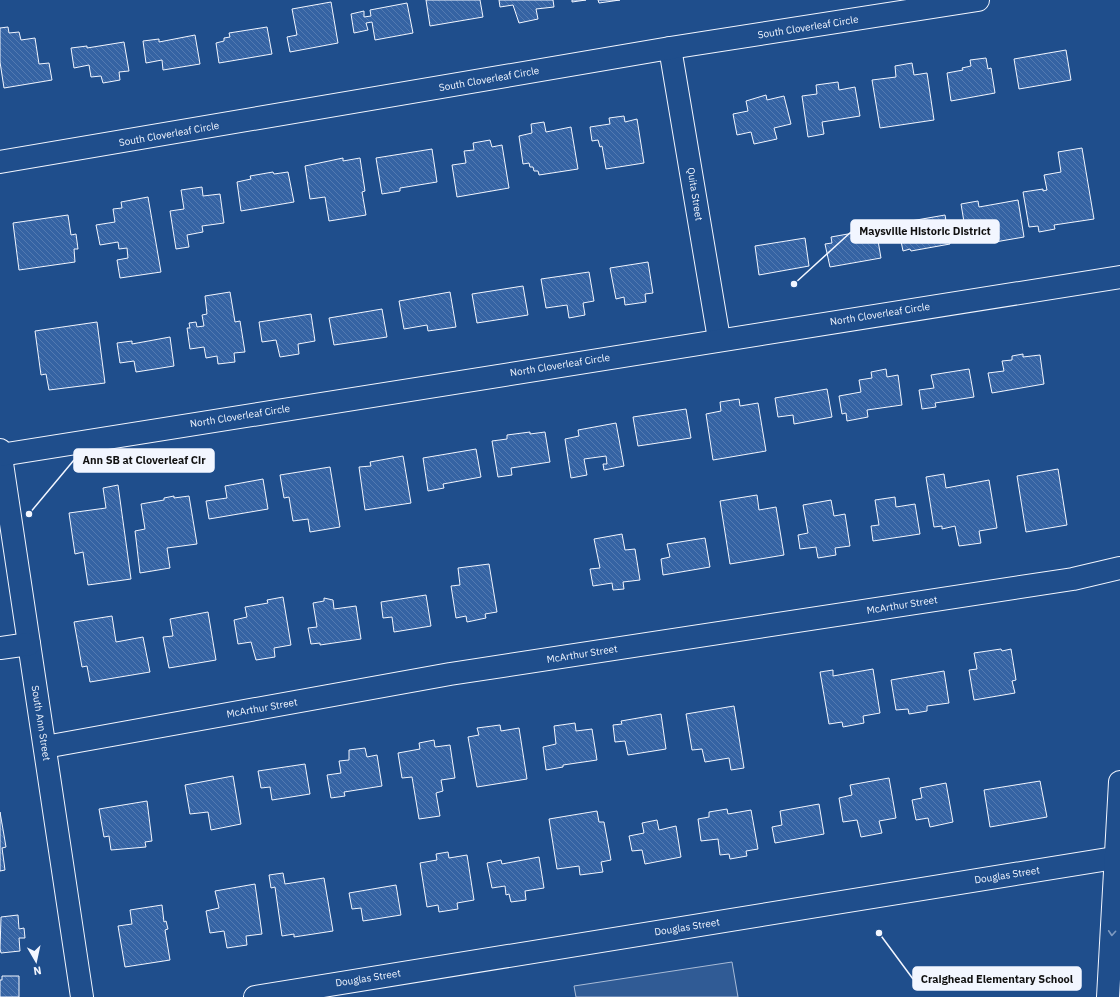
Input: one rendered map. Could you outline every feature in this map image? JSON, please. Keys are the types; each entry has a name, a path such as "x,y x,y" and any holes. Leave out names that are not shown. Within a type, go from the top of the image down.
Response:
{"street":[{"name":"South Cloverleaf Circle","path":"0,162 670,48 978,0"},
{"name":"Quita Street","path":"670,48 719,339"},
{"name":"North Cloverleaf Circle","path":"0,452 1120,277"},
{"name":"South Ann Street","path":"0,452 82,997"},
{"name":"McArthur Street","path":"45,747 450,674 1058,581 1120,568"},
{"path":"0,648 29,644"},
{"path":"1108,997 1118,857 1120,782"},
{"name":"Douglas Street","path":"255,997 1118,857"}],"shaded area":[{"path":"732,962 738,997 576,997 574,986"}],"building":[{"path":"426,0 480,0 483,17 430,26"},
{"path":"499,0 553,0 554,7 536,9 538,19 519,23 513,5 500,7"},
{"path":"572,0 586,0 572,2"},
{"path":"598,0 620,0 599,3"},
{"path":"331,2 338,43 290,52 287,37 297,35 292,9"},
{"path":"407,3 413,33 375,40 372,22 366,23 368,30 354,33 351,14 364,11 364,17 371,16 370,10"},
{"path":"8,27 9,33 19,32 21,40 35,38 39,64 49,63 52,80 4,88 0,62 0,28"},
{"path":"267,27 272,54 219,63 216,43 224,41 224,38 230,37 229,33"},
{"path":"195,35 200,64 163,70 162,60 146,63 143,41 159,39 159,42"},
{"path":"124,42 129,71 119,72 120,80 103,83 101,76 91,77 89,65 74,68 71,48 87,46 87,48"},
{"path":"1066,50 1071,80 1019,89 1014,59"},
{"path":"986,58 988,69 991,68 995,93 951,101 947,73 963,70 962,68 971,66 970,60"},
{"path":"912,63 914,75 927,73 934,120 880,128 872,80 896,77 895,66"},
{"path":"838,82 839,90 855,87 860,116 822,122 824,134 808,137 802,96 817,94 816,85"},
{"path":"766,95 767,100 784,96 791,124 774,128 777,139 754,144 751,132 737,135 733,114 748,111 746,101"},
{"path":"624,116 625,122 637,119 644,163 606,169 602,146 600,147 598,140 592,141 590,127 610,124 609,118"},
{"path":"544,122 546,132 571,127 578,169 539,175 538,171 534,171 533,167 530,167 529,163 523,164 519,136 532,133 531,124"},
{"path":"490,140 492,147 502,145 509,188 457,197 452,165 466,163 464,151 474,150 473,143"},
{"path":"1082,148 1094,219 1054,225 1055,229 1039,232 1038,226 1029,227 1023,192 1043,189 1043,191 1047,190 1044,175 1061,172 1058,152"},
{"path":"432,149 437,182 400,188 400,191 382,194 376,158"},
{"path":"343,158 343,161 360,158 365,191 362,192 366,215 329,221 325,197 310,199 305,166"},
{"path":"273,172 274,174 288,172 294,202 241,211 237,182 251,179 250,176"},
{"path":"202,187 203,196 220,194 224,223 202,226 203,232 187,235 189,247 176,249 170,211 184,209 181,190"},
{"path":"148,197 161,272 120,278 117,260 128,258 127,248 119,249 118,242 100,245 96,225 115,222 113,209 122,208 121,202"},
{"path":"1018,200 1024,237 995,242 994,236 985,237 983,225 965,228 961,204 978,201 979,207"},
{"path":"68,215 71,235 76,234 78,249 74,249 75,262 19,270 13,223"},
{"path":"945,215 950,244 903,251 900,236 907,234 905,222"},
{"path":"876,229 881,258 830,267 825,244 832,243 831,237"},
{"path":"805,238 809,266 759,275 755,246"},
{"path":"648,262 653,293 645,294 646,302 625,305 624,297 616,299 610,268"},
{"path":"589,272 594,301 583,303 585,315 569,318 567,305 546,308 541,279"},
{"path":"523,286 528,315 477,323 472,294"},
{"path":"230,292 235,322 240,321 245,352 234,353 235,362 218,364 217,356 206,358 204,347 190,349 187,328 190,328 189,323 196,322 197,327 204,326 202,315 207,314 205,296"},
{"path":"450,292 456,327 428,331 427,325 404,329 399,301"},
{"path":"382,309 387,337 334,345 329,318"},
{"path":"311,314 315,341 298,344 299,354 280,357 276,340 262,342 259,322"},
{"path":"97,322 105,383 49,390 46,374 41,375 35,331"},
{"path":"170,337 174,366 136,372 134,361 120,363 117,343 132,341 132,344"},
{"path":"1023,354 1023,357 1040,355 1044,384 992,393 988,373 1004,371 1002,361 1012,360 1012,356"},
{"path":"886,369 887,377 898,375 902,405 867,410 868,417 847,421 846,413 842,414 839,396 861,392 859,380 872,378 871,372"},
{"path":"969,369 974,397 935,403 936,407 922,409 919,390 934,388 931,375"},
{"path":"827,389 832,417 794,424 793,415 778,417 775,398"},
{"path":"739,399 740,406 758,403 766,451 713,460 706,414 721,411 720,402"},
{"path":"686,409 691,438 638,446 633,417"},
{"path":"616,423 624,466 604,470 603,464 607,464 606,456 584,459 587,475 571,478 565,439 579,436 578,430"},
{"path":"530,432 530,434 545,432 550,462 511,468 512,475 498,477 492,441 507,439 507,435"},
{"path":"476,449 481,477 443,484 444,488 428,491 423,458"},
{"path":"403,456 411,503 365,510 359,467 371,466 370,462"},
{"path":"330,467 340,527 310,532 308,519 293,521 289,497 284,498 280,475"},
{"path":"1058,469 1067,525 1026,532 1017,476"},
{"path":"944,474 946,488 989,480 997,528 979,531 981,543 959,546 955,526 942,529 942,526 934,527 926,477"},
{"path":"263,479 268,509 209,519 206,501 227,498 225,486"},
{"path":"118,485 131,579 88,585 83,552 75,554 69,513 106,508 103,488"},
{"path":"757,495 759,510 776,507 784,555 730,564 720,501"},
{"path":"174,496 174,498 189,496 197,544 167,548 170,568 140,573 135,531 145,529 141,504 164,500 164,498"},
{"path":"895,497 896,507 915,504 920,534 873,541 871,526 879,525 875,500"},
{"path":"831,500 834,516 845,514 850,546 835,548 836,555 818,558 816,547 800,549 798,535 808,533 803,505"},
{"path":"622,534 625,550 635,549 640,580 623,582 624,589 613,590 612,583 593,586 590,569 600,568 594,539"},
{"path":"705,538 710,567 663,575 661,559 670,557 667,544"},
{"path":"489,564 497,612 485,614 486,618 467,622 466,616 456,618 451,586 460,585 458,568"},
{"path":"426,595 431,626 394,632 392,617 383,618 381,602"},
{"path":"283,597 291,645 274,648 275,657 256,660 251,642 238,644 234,620 247,617 245,607 268,603 267,600"},
{"path":"324,598 333,600 334,609 356,606 361,639 320,645 320,643 311,644 308,628 317,627 313,603 324,601"},
{"path":"208,612 216,660 169,668 163,637 173,636 170,619"},
{"path":"112,616 116,642 143,637 150,672 90,682 87,666 82,667 74,622"},
{"path":"1001,649 1002,651 1011,649 1016,680 1012,681 1015,693 974,700 969,670 977,669 974,653"},
{"path":"873,669 880,713 863,716 864,723 843,727 842,722 829,724 820,672 833,670 833,676"},
{"path":"944,671 949,703 927,706 927,711 909,714 908,709 896,710 891,680"},
{"path":"734,706 744,768 731,770 729,758 705,762 702,749 692,750 686,714"},
{"path":"661,714 666,749 628,755 625,741 615,742 613,725 622,724 621,721"},
{"path":"575,723 576,731 592,729 597,760 563,765 563,767 546,770 543,747 556,744 554,726"},
{"path":"500,725 501,731 519,728 527,779 477,787 468,737 479,735 477,728"},
{"path":"434,740 435,747 450,745 455,778 441,780 443,791 436,793 440,816 419,819 412,777 402,778 398,753 420,749 419,743"},
{"path":"365,748 367,757 377,755 382,786 344,792 345,796 331,798 327,775 341,773 339,761 349,760 349,750"},
{"path":"305,764 310,794 272,800 270,787 261,788 258,771"},
{"path":"233,776 241,824 211,830 208,812 190,814 185,785"},
{"path":"889,778 896,818 879,821 882,833 861,837 857,820 843,822 839,798 852,795 850,785"},
{"path":"1040,781 1047,817 990,827 984,790"},
{"path":"946,783 953,822 930,827 928,818 916,820 912,800 922,798 920,788"},
{"path":"147,801 152,841 145,842 146,847 111,850 109,836 104,837 99,809"},
{"path":"819,804 824,834 775,843 772,827 782,825 780,811"},
{"path":"727,809 728,814 751,810 758,849 746,851 747,856 730,859 729,854 720,855 718,839 701,841 698,819 709,817 709,812"},
{"path":"597,811 599,822 604,822 611,860 601,862 603,872 580,875 579,866 557,869 549,819"},
{"path":"0,812 6,847 2,848 5,870 0,871"},
{"path":"657,820 659,830 676,826 681,857 645,864 642,850 632,851 629,836 644,833 642,823"},
{"path":"448,852 449,858 467,855 474,900 457,903 458,909 439,912 438,905 427,907 420,863 437,860 436,854"},
{"path":"539,857 544,888 525,891 526,900 511,902 509,894 506,895 505,886 492,888 487,863 501,860 502,864"},
{"path":"283,873 285,884 324,878 333,931 294,937 294,934 282,936 275,887 271,888 269,875"},
{"path":"255,884 262,934 246,936 247,945 227,948 224,931 210,933 206,911 219,908 215,891"},
{"path":"396,885 401,915 363,921 361,908 352,909 349,893"},
{"path":"162,905 164,922 166,921 168,929 165,930 170,960 125,967 118,926 132,924 130,910"},
{"path":"18,915 19,929 24,928 25,938 19,938 20,951 1,953 1,917"},
{"path":"2,976 19,976 19,997 0,997 0,980 2,980"}],"place":[{"name":"Maysville Historic District","path":"794,284"},
{"name":"Ann SB at Cloverleaf Cir","path":"29,514"},
{"name":"Craighead Elementary School","path":"879,933"}]}
